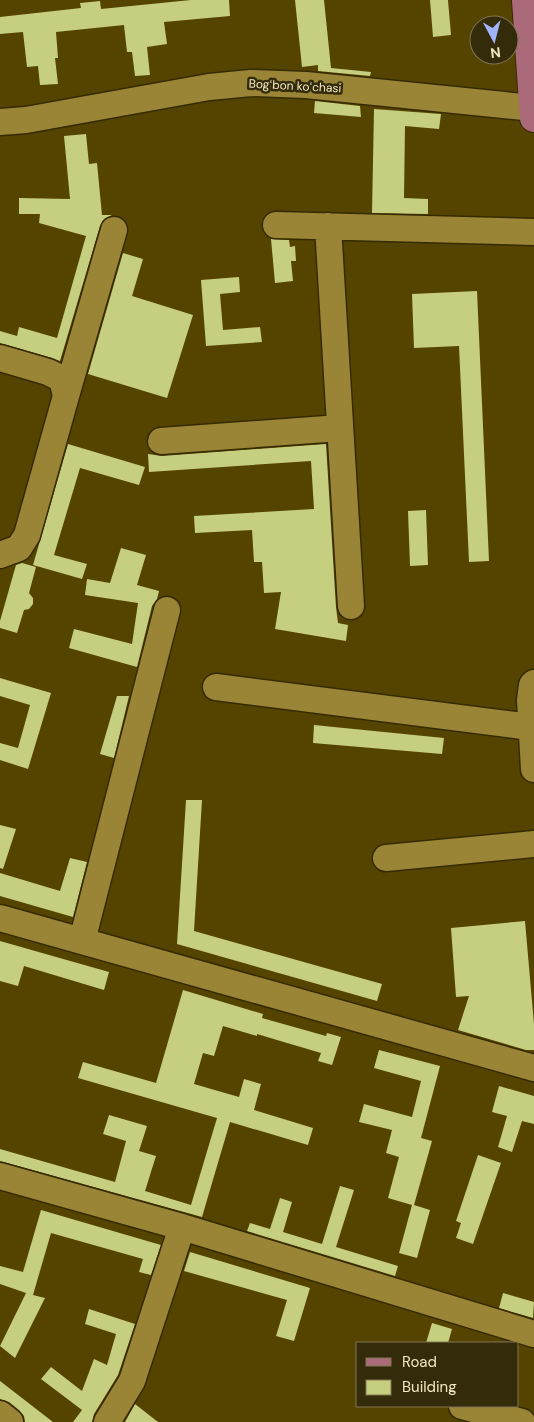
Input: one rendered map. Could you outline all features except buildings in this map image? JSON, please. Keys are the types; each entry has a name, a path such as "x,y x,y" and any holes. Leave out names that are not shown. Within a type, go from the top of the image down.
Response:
{"main road":[{"path":"526,0 534,112"}],"street":[{"name":"Bogʻbon koʻchasi","path":"0,122 26,120 209,87 251,83 306,85 534,112"},
{"path":"276,225 534,232"},
{"path":"328,226 351,606"},
{"path":"0,555 19,548 27,535 114,230"},
{"path":"0,358 48,372 62,379 66,396"},
{"path":"161,440 340,428"},
{"path":"82,941 168,610"},
{"path":"534,683 530,700 530,727 534,769"},
{"path":"216,687 530,727"},
{"path":"386,858 534,844"},
{"path":"0,918 534,1068"},
{"path":"0,1176 182,1227 534,1334"},
{"path":"107,1422 132,1381 182,1227"},
{"path":"466,1407 522,1422"},
{"path":"0,1414 10,1422"}]}
